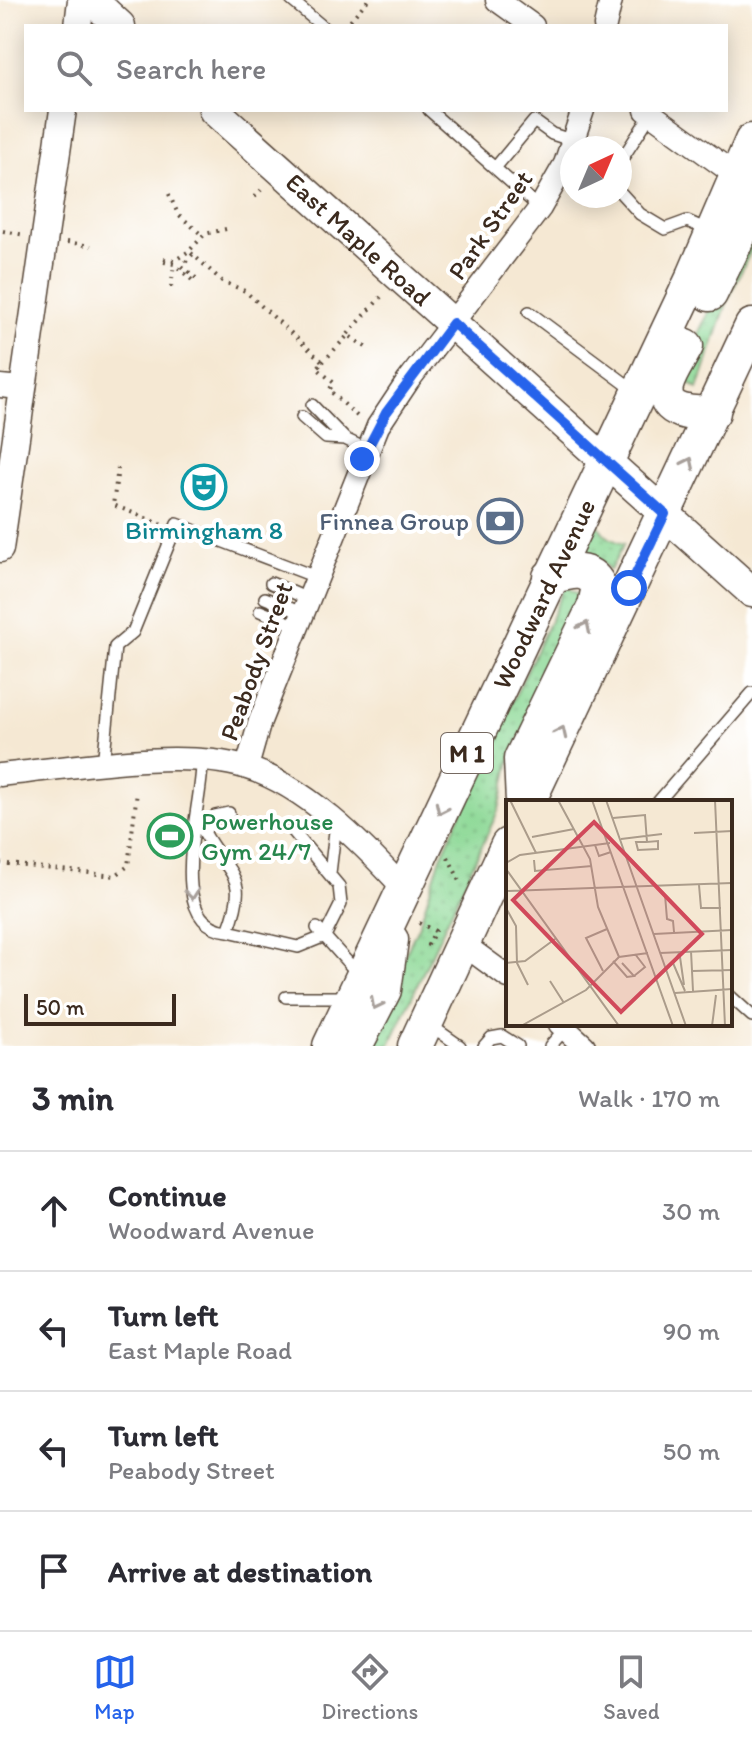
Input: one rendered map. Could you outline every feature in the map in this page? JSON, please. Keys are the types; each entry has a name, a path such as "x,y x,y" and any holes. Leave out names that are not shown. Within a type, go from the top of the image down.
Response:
{"main road":[{"path":"92,0 118,24"},
{"name":"East Maple Road","path":"216,112 752,592"},
{"path":"713,412 695,416 680,410 671,404 666,387 751,210 748,171"},
{"name":"Woodward Avenue","path":"330,1046 358,987 406,905 550,577 713,232 748,171"},
{"path":"526,800 752,326"},
{"path":"525,800 521,759 595,606 599,586 594,576 584,572 550,577"},
{"path":"421,1034 448,946 506,848"},
{"path":"355,1046 384,990 406,905"}],"street":[{"path":"78,24 81,0"},
{"path":"497,0 530,24"},
{"path":"605,24 611,0"},
{"path":"0,549 10,387 63,112"},
{"name":"Park Street","path":"575,136 582,112"},
{"path":"649,112 748,171"},
{"name":"Park Street","path":"453,323 540,208 560,169"},
{"name":"Peabody Street","path":"247,767 260,721 366,449 408,381 453,323"},
{"path":"0,775 202,762 247,767 273,779 336,823 371,853 406,905"},
{"path":"448,946 506,976"},
{"path":"558,1033 584,1046"}],"lane":[{"path":"291,0 320,24"},
{"path":"431,112 540,208"},
{"path":"632,141 649,112"},
{"path":"495,168 534,121 560,137"},
{"path":"632,205 640,214 665,229 687,221 713,232"},
{"path":"529,312 638,393"},
{"path":"312,405 345,439 366,449"},
{"path":"302,417 326,438 345,439"},
{"path":"103,766 115,647 133,632 177,524 316,577"},
{"path":"271,583 303,613"},
{"path":"265,598 303,613"},
{"path":"260,611 303,613"},
{"path":"660,800 752,693"},
{"path":"202,762 203,788 191,855 191,901 197,915 212,929 298,947 321,932 341,904 339,886 293,831"},
{"path":"228,931 239,902 239,883 204,832 215,816 229,813"},
{"path":"330,873 336,823"},
{"path":"286,997 358,987 321,932"},
{"path":"732,998 752,1016"},
{"path":"421,1034 460,1046"},
{"path":"484,1046 491,1038 502,1036 518,1046"}],"path":[{"path":"347,24 368,0"},
{"path":"255,197 261,190"},
{"path":"169,194 178,214 203,236"},
{"path":"191,253 174,261 164,260 174,264 193,281 196,278 182,266 203,236 226,229"},
{"path":"3,231 26,235"},
{"path":"64,241 91,246"},
{"path":"191,253 222,281 245,291 323,362"},
{"path":"171,287 174,264"},
{"path":"358,417 329,390 334,383 317,368 381,297"},
{"path":"348,335 367,348"},
{"path":"118,468 113,505 174,530"},
{"path":"0,863 115,876 128,866 137,792"},
{"path":"441,851 463,887"},
{"path":"406,905 435,931 428,945 448,946"}],"green space":[{"path":"752,222 752,248 728,300 698,389 678,376"},
{"path":"597,521 607,536 624,544 610,570 601,560 581,556"},
{"path":"566,586 586,600 511,756 499,809 389,1046 362,1046 419,925 441,857"}],"place":[{"name":"Birmingham 8","path":"204,487"},
{"name":"Finnea Group","path":"500,521"},
{"name":"Powerhouse Gym 24/7","path":"170,836"}],"route":[{"path":"362,459 386,413 453,323 665,514 629,588"}]}
